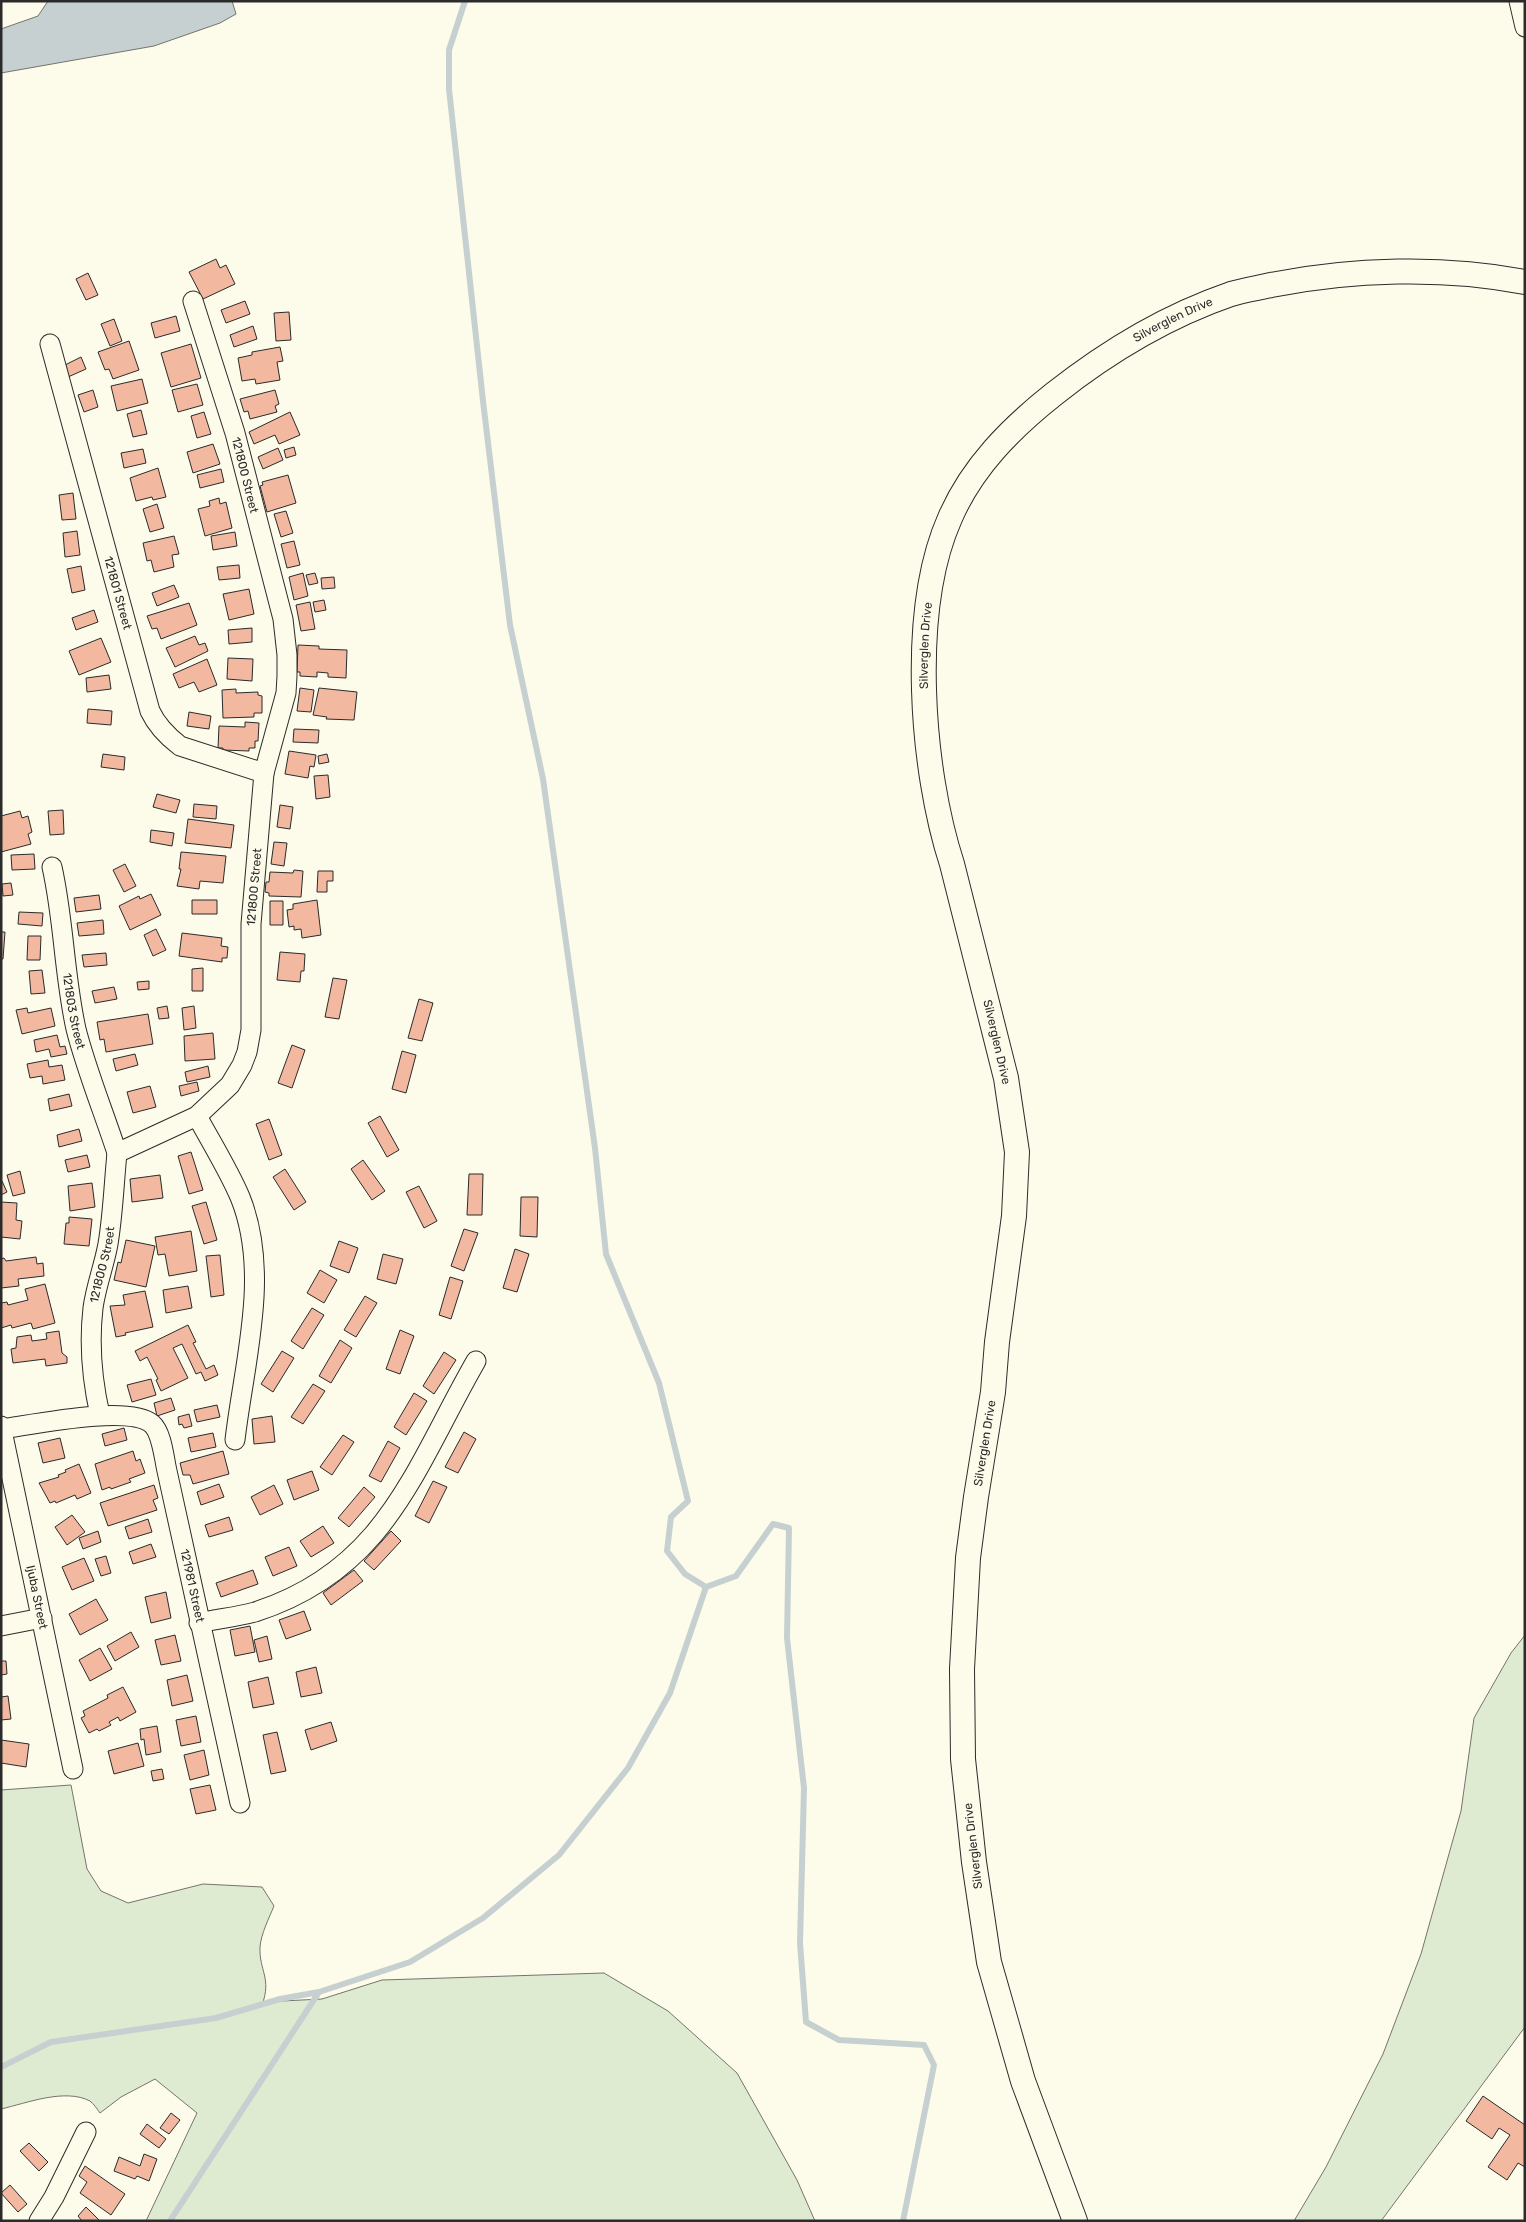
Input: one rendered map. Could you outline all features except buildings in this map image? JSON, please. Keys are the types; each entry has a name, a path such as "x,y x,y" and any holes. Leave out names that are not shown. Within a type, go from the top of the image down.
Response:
{"street":[{"path":"1519,1 1525,27"},
{"name":"Silverglen Drive","path":"1075,2221 1023,2081 989,1962 974,1862 963,1759 962,1669 968,1558 993,1392 997,1342 1014,1216 1017,1152 1006,1078 954,873 941,830 928,748 925,623 931,572 950,518 969,481 998,444 1033,410 1066,384 1111,353 1160,325 1234,293 1316,278 1379,272 1459,273 1525,282"},
{"name":"121800 Street","path":"100,1415 95,1392 92,1320 108,1243 116,1153 197,1116 230,1085 242,1065 247,1052 250,1030 251,924 264,773 286,693 287,654 283,619 235,433 193,301"},
{"name":"121801 Street","path":"50,344 152,716 162,730 180,746 264,773"},
{"name":"121803 Street","path":"52,867 60,902 66,971 76,1030 116,1153"},
{"path":"197,1116 240,1198 250,1233 254,1274 252,1311 235,1440"},
{"path":"199,1623 253,1612 290,1598 351,1560 374,1536 403,1495 476,1361"},
{"name":"121981 Street","path":"2,1428 100,1415 141,1419 152,1424 158,1434 240,1803"},
{"name":"Ijuba Street","path":"2,1428 73,1769"},
{"path":"1,1626 42,1618"},
{"path":"39,2221 54,2197 86,2132"}],"green space":[{"path":"1525,1635 1525,2027 1381,2221 1294,2221 1326,2167 1383,2054 1421,1954 1461,1811 1474,1718 1511,1653"},
{"path":"71,1785 87,1869 101,1891 128,1903 203,1884 262,1887 274,1906 260,1947 266,1988 262,2005 282,2001 322,1999 382,1980 604,1973 668,2011 737,2073 797,2180 815,2221 146,2221 197,2113 155,2079 121,2097 100,2113 90,2101 80,2097 69,2096 34,2100 1,2109 1,1790"}],"shaded area":[{"path":"48,1 232,1 236,14 220,23 154,46 1,73 1,29 38,16"}],"waterway":[{"path":"465,1 449,50 449,89 483,401 510,625 543,779 595,1148 606,1254 659,1383 688,1501 671,1517 667,1551 685,1574 706,1587 736,1576 773,1524 789,1528 787,1638 804,1788 800,1943 806,2022 839,2040 924,2045 934,2065 903,2221"},
{"path":"1,2067 51,2042 216,2018 280,1999 319,1992 410,1962 483,1918 559,1855 628,1768 670,1693 706,1587"},
{"path":"170,2221 319,1992"}]}
